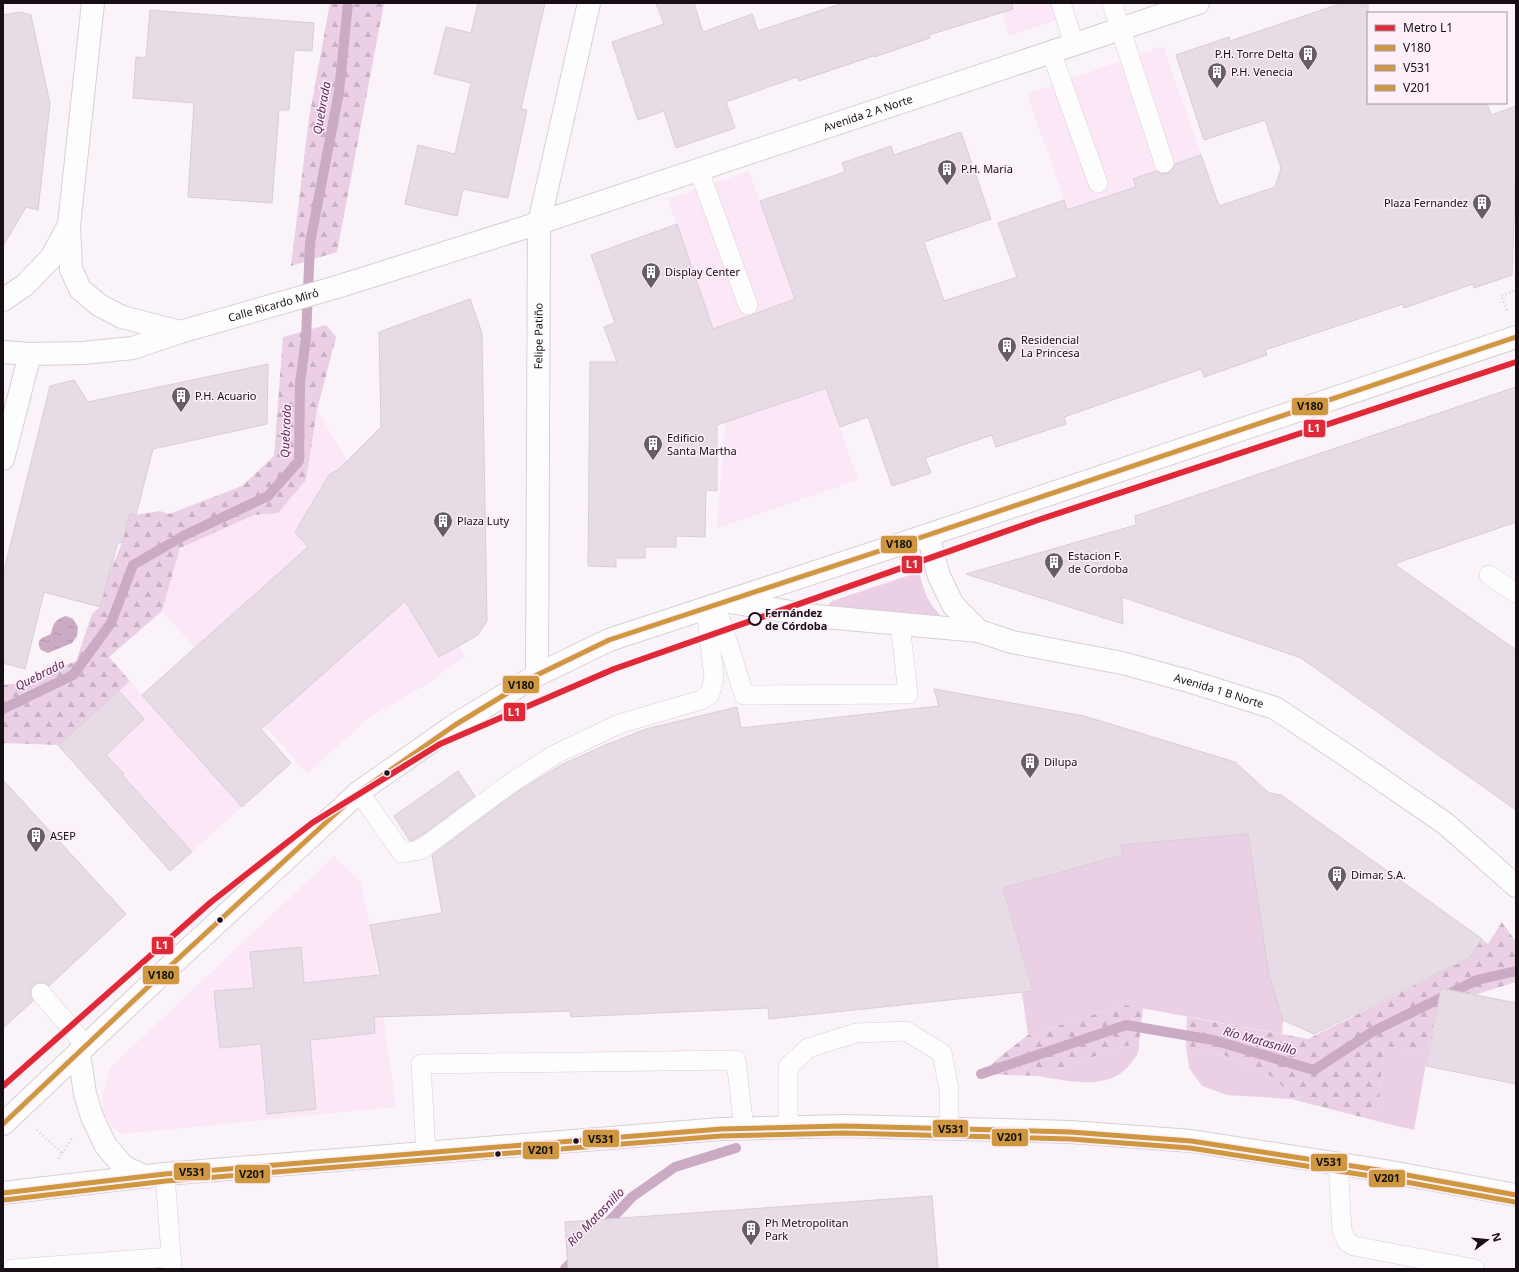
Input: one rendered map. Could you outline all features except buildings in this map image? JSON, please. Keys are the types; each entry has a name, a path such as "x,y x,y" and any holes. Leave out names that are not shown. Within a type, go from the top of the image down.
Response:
{"main road":[{"path":"93,3 69,225 71,269 80,289 99,305 122,317 180,332"},
{"name":"Felipe Patiño","path":"537,675 539,223 589,3"},
{"name":"Avenida 2 A Norte","path":"539,223 1198,3"},
{"name":"Calle Ricardo Miró","path":"3,352 30,354 83,353 133,348 180,332 337,287 539,223"},
{"path":"3,300 25,285 51,258 69,225"},
{"path":"10,1118 82,1049 359,792 455,725 537,675 609,640 928,535 1516,337"},
{"path":"3,459 30,354"},
{"name":"Avenida 1 B Norte","path":"928,535 939,576 953,605 979,631 1012,642 1122,662 1275,708 1446,824 1516,886"},
{"path":"716,605 815,616 979,631"},
{"path":"82,1049 85,1094 92,1117 106,1146 124,1167 156,1175"},
{"path":"3,1192 156,1175 721,1129 844,1126 1070,1132 1190,1141 1510,1190"}],"lane":[{"path":"1060,3 1074,44"},
{"path":"1112,3 1164,163"},
{"path":"1051,52 1098,183"},
{"path":"699,170 748,305"},
{"path":"1489,575 1516,593"},
{"path":"716,605 744,695 908,694 900,623"},
{"path":"359,792 402,853 420,850 511,782 554,755 619,724 701,700 710,694 714,677 716,605"},
{"path":"41,993 82,1049"},
{"path":"788,1128 788,1067 808,1048 856,1033 906,1031 942,1053 949,1088 949,1128"},
{"path":"426,1153 421,1064 736,1060 744,1129"},
{"path":"1338,1164 1342,1230 1347,1242 1354,1246 1475,1269"},
{"path":"13,1269 172,1263 156,1175"}],"path":[{"path":"10,1118 62,1153 51,1170 55,1186"}],"shaded area":[{"path":"999,3 1065,3 1059,19 1009,36"},
{"path":"1163,46 1219,206 1083,254 1027,94"},
{"path":"749,171 858,480 717,528 729,375 668,199"},
{"path":"317,410 465,657 446,669 429,683 370,717 307,773 162,611 180,548 254,515 278,513 306,480"},
{"path":"130,681 242,807 170,871 58,745"},
{"path":"334,856 360,881 370,925 396,1107 120,1134 102,1113 103,1092 110,1068"}],"green space":[{"path":"330,3 384,3 337,252 291,266 309,118"},
{"path":"326,325 336,337 317,410 306,480 278,513 254,515 180,548 162,611 109,657 130,681 58,745 3,743 3,685 20,683 76,661 92,614 100,607 108,577 122,543 130,513 136,515 160,511 169,514 242,486 274,456 283,337"},
{"path":"916,573 920,575 927,597 932,606 940,615 940,618 831,609 827,606 832,601"},
{"path":"1248,834 1269,975 1283,1020 1282,1034 1125,1005 1028,1035 1022,993 1033,991 1003,888 1120,845"},
{"path":"1502,922 1516,942 1516,982 1474,995 1436,1011 1428,1052 1384,1046 1377,1121 1291,1099 1277,1079 1224,1055 1186,1046 1187,1017 1308,1039 1469,958 1482,939 1488,944"},
{"path":"1125,1005 1143,1008 1139,1044 1122,1047 1038,1076 981,1074 1002,1055 1028,1035"},
{"path":"1139,1044 1138,1052 1133,1061 1122,1072 1112,1078 1101,1081 1076,1082 1038,1076 1122,1047"},
{"path":"1186,1046 1224,1055 1277,1079 1291,1099 1227,1095 1202,1086 1189,1068"},
{"path":"1384,1046 1428,1052 1414,1130 1377,1121"}],"water":[{"path":"66,616 73,619 78,627 77,636 72,643 48,653 41,650 39,646 40,639 51,634 55,622"}],"waterway":[{"name":"Quebrada","path":"3,709 73,675 111,623 133,565 185,535 268,496 299,461 300,383 306,338 310,243 339,92 348,3"},
{"name":"Río Matasnillo","path":"981,1074 1126,1025 1213,1040 1314,1070 1372,1032 1477,980 1516,971"},
{"name":"Río Matasnillo","path":"603,1228 632,1197 675,1167 736,1148"},
{"name":"Río Matasnillo","path":"565,1269 576,1257"}],"metro line":[{"name":"L1","path":"3,1086 211,902 312,823 440,744 614,669 1038,520 1516,362"}],"transit line":[{"name":"V180","path":"3,1124 167,969 359,792 455,725 537,675 609,640 928,535 1516,337"},
{"name":"V531","path":"3,1193 165,1174 721,1129 844,1126 1070,1132 1191,1141 1385,1171 1516,1195"},
{"name":"V201","path":"4,1200 166,1181 721,1136 844,1133 1070,1139 1190,1148 1384,1178 1515,1202"}],"place":[{"name":"P.H. Torre Delta","path":"1308,71"},
{"name":"P.H. Venecia","path":"1217,89"},
{"name":"P.H. Maria","path":"947,186"},
{"name":"Plaza Fernandez","path":"1482,220"},
{"name":"Display Center","path":"651,289"},
{"name":"Residencial La Princesa","path":"1007,363"},
{"name":"P.H. Acuario","path":"181,413"},
{"name":"Edificio Santa Martha","path":"653,461"},
{"name":"Plaza Luty","path":"443,538"},
{"name":"Estacion F. de Cordoba","path":"1054,579"},
{"name":"Fernández de Córdoba","path":"755,619"},
{"name":"Dilupa","path":"1030,779"},
{"name":"ASEP","path":"36,853"},
{"name":"Dimar, S.A.","path":"1337,892"},
{"name":"Ph Metropolitan Park","path":"751,1246"}]}
